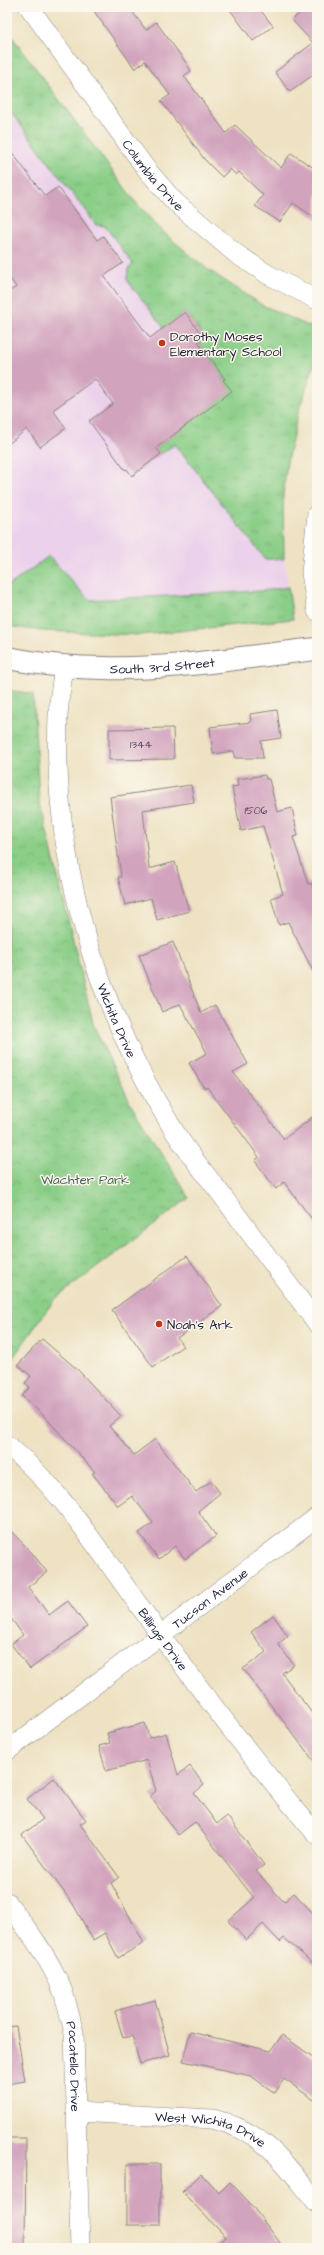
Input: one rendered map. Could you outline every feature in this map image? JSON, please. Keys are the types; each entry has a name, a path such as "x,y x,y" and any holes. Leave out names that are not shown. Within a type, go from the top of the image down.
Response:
{"street":[{"name":"Columbia Drive","path":"30,7 147,170 175,202 235,253 267,274 317,300"},
{"path":"317,514 311,573 317,611"},
{"name":"South 3rd Street","path":"7,658 103,668 169,666 317,648"},
{"name":"Wichita Drive","path":"64,665 58,723 59,774 64,832 79,911 88,946 108,1001 131,1054 174,1131 317,1323"},
{"name":"Billings Drive","path":"7,1445 30,1464 53,1488 161,1636 280,1792 317,1835"},
{"name":"Tucson Avenue","path":"7,1751 317,1517"},
{"name":"Pocatello Drive","path":"7,1902 48,1961 67,2003 74,2033 80,2248"},
{"name":"West Wichita Drive","path":"76,2112 213,2119 235,2124 255,2135 273,2149 317,2203"}],"shaded area":[{"name":"Dorothy Moses Elementary School","path":"7,30 137,204 163,232 207,269 262,305 317,330 317,356 298,413 287,462 283,494 284,559 293,619 140,635 43,631 7,626"}],"green space":[{"path":"7,30 137,204 163,232 207,269 262,305 317,330 317,356 298,413 287,462 283,494 284,559 265,559 175,444 161,454 156,448 231,391 223,380 225,379 198,342 204,337 185,312 164,328 127,280 128,269 133,264 105,226 96,225 7,107"},
{"path":"49,556 89,600 261,591 288,587 293,619 140,635 43,631 7,626 7,587"},
{"name":"Wachter Park","path":"7,690 33,694 39,799 94,1027 131,1104 189,1198 55,1299 7,1366"}],"building":[{"path":"91,7 129,7 146,30 156,22 191,71 184,76 226,133 235,125 281,168 291,153 317,170 317,219 293,203 280,222 255,206 263,195 239,172 236,175 230,169 222,177 205,160 161,101 170,95 145,61 135,69"},
{"path":"228,7 258,7 273,26 253,41"},
{"path":"306,7 317,7 317,72 290,92 275,72 313,43 292,20"},
{"path":"7,146 45,196 58,187 97,240 103,236 123,263 104,276 150,338 185,312 204,338 198,342 232,391 156,448 161,454 132,476 127,469 125,470 89,421 113,404 95,379 53,410 66,428 40,447 27,429 7,445 7,293 16,287 7,274"},
{"path":"277,710 281,738 261,741 263,758 235,758 234,751 213,754 210,727 251,722 250,714"},
{"path":"173,728 174,759 109,760 109,729"},
{"path":"265,775 266,779 269,779 277,812 292,808 298,836 293,837 308,884 312,884 317,900 317,979 288,922 279,925 271,898 283,894 263,826 241,831 232,787 238,786 237,779"},
{"path":"191,785 194,802 143,810 149,869 175,862 189,911 157,920 151,898 125,905 118,877 121,877 110,797"},
{"path":"173,942 201,1013 215,1005 248,1064 233,1072 284,1139 317,1114 317,1226 284,1182 276,1189 255,1161 259,1157 207,1087 204,1088 189,1063 207,1053 180,1004 162,1012 139,955"},
{"name":"Noah's Ark","path":"187,1256 222,1306 177,1338 183,1346 153,1367 112,1310"},
{"path":"42,1339 78,1370 121,1416 109,1426 134,1455 155,1439 196,1492 211,1481 220,1493 198,1511 216,1536 185,1559 175,1546 159,1559 139,1533 153,1523 132,1496 118,1506 92,1473 95,1472 45,1417 22,1396 30,1387 25,1383 31,1376 18,1365"},
{"path":"7,1527 32,1553 47,1572 28,1587 49,1615 68,1601 87,1627 30,1669 11,1644 23,1635 7,1613"},
{"path":"273,1615 288,1636 278,1644 294,1665 282,1673 317,1720 317,1765 243,1669 266,1652 251,1632"},
{"path":"145,1723 149,1738 166,1733 178,1775 190,1766 204,1785 194,1793 217,1824 227,1816 264,1865 256,1871 284,1902 294,1893 317,1917 317,1967 284,1938 280,1942 263,1924 246,1940 228,1921 254,1898 195,1822 178,1835 150,1796 156,1791 147,1760 106,1771 99,1746 110,1743 107,1733"},
{"path":"54,1778 86,1820 80,1824 119,1877 111,1883 144,1943 118,1958 105,1933 93,1940 73,1904 22,1835 43,1819 27,1799"},
{"path":"155,2000 170,2055 140,2064 132,2036 123,2038 115,2011"},
{"path":"16,2026 25,2081 7,2084 7,2027"},
{"path":"190,2032 271,2051 282,2035 317,2060 317,2102 284,2079 275,2093 251,2076 183,2061"},
{"path":"7,2138 26,2138 25,2248 7,2248"},
{"path":"127,2164 160,2164 160,2225 127,2225"},
{"path":"201,2174 219,2193 230,2182 249,2202 284,2248 211,2248 226,2237 182,2192"}],"place":[{"name":"Dorothy Moses Elementary School","path":"162,343"},
{"name":"Noah's Ark","path":"159,1324"}]}
